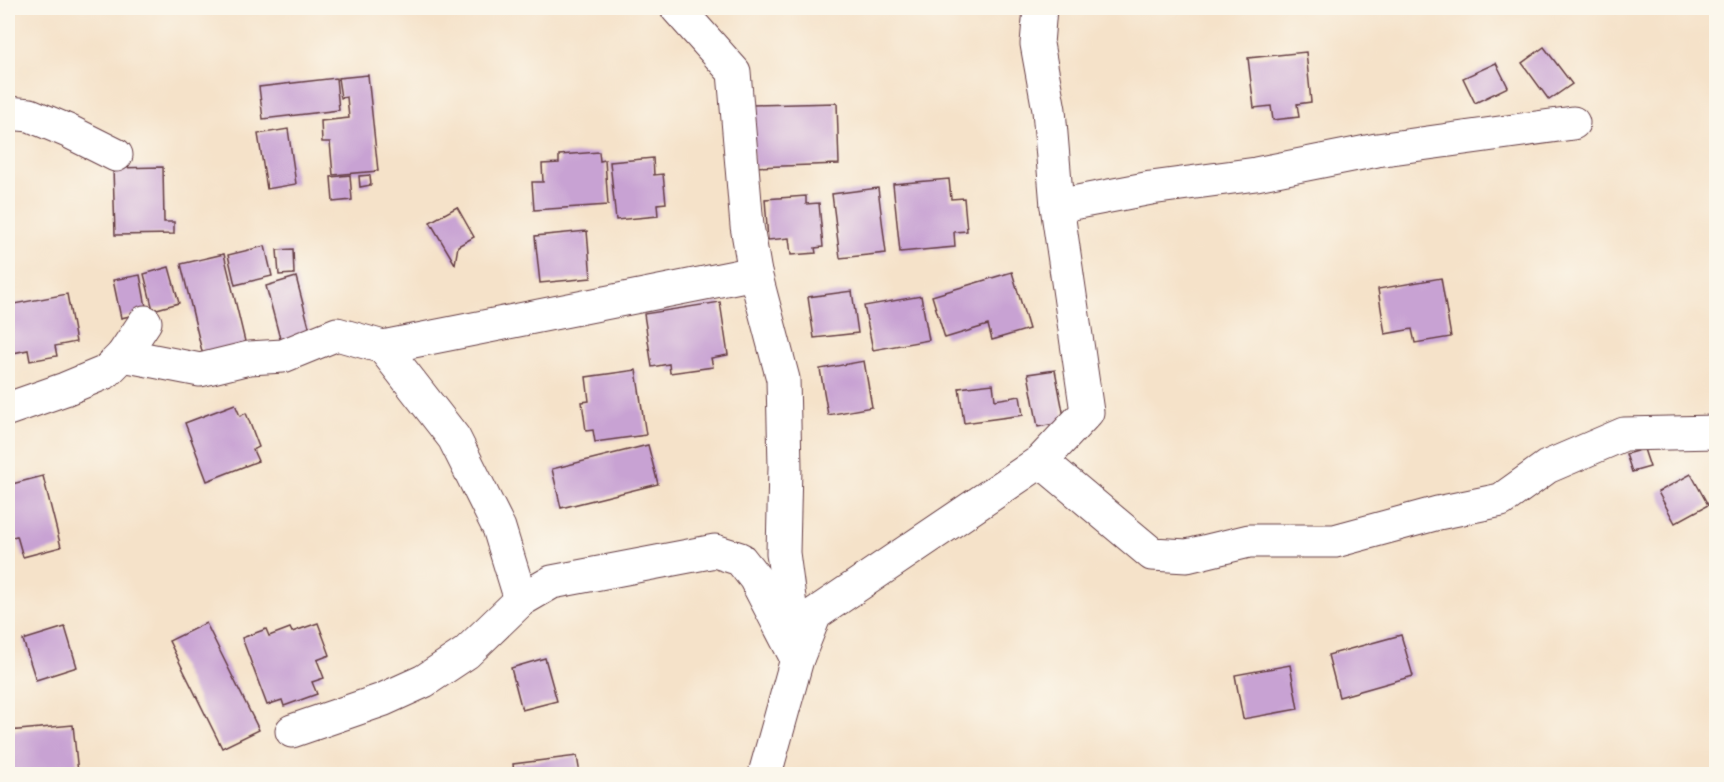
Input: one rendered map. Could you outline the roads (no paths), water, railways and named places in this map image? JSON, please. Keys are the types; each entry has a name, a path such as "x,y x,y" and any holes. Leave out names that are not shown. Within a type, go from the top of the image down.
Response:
{"street":[{"path":"677,8 734,72 747,226 755,273 783,379 785,467 783,553 797,658"},
{"path":"765,774 797,658 815,614 1041,461 1088,412 1057,206 1048,110 1037,44 1040,8"},
{"path":"8,113 30,115 116,155"},
{"path":"1057,206 1151,188 1256,174 1377,150 1573,123"},
{"path":"123,356 200,370 249,358 283,356 337,334 383,347 755,273"},
{"path":"8,409 106,372 123,356 145,322"},
{"path":"383,347 454,438 499,528 521,600"},
{"path":"1041,461 1152,554 1187,556 1249,541 1335,541 1438,513 1501,500 1547,467 1624,434 1716,432"},
{"path":"292,730 382,700 424,681 466,653 521,600 552,582 715,551 740,559 755,578 797,658"}]}
